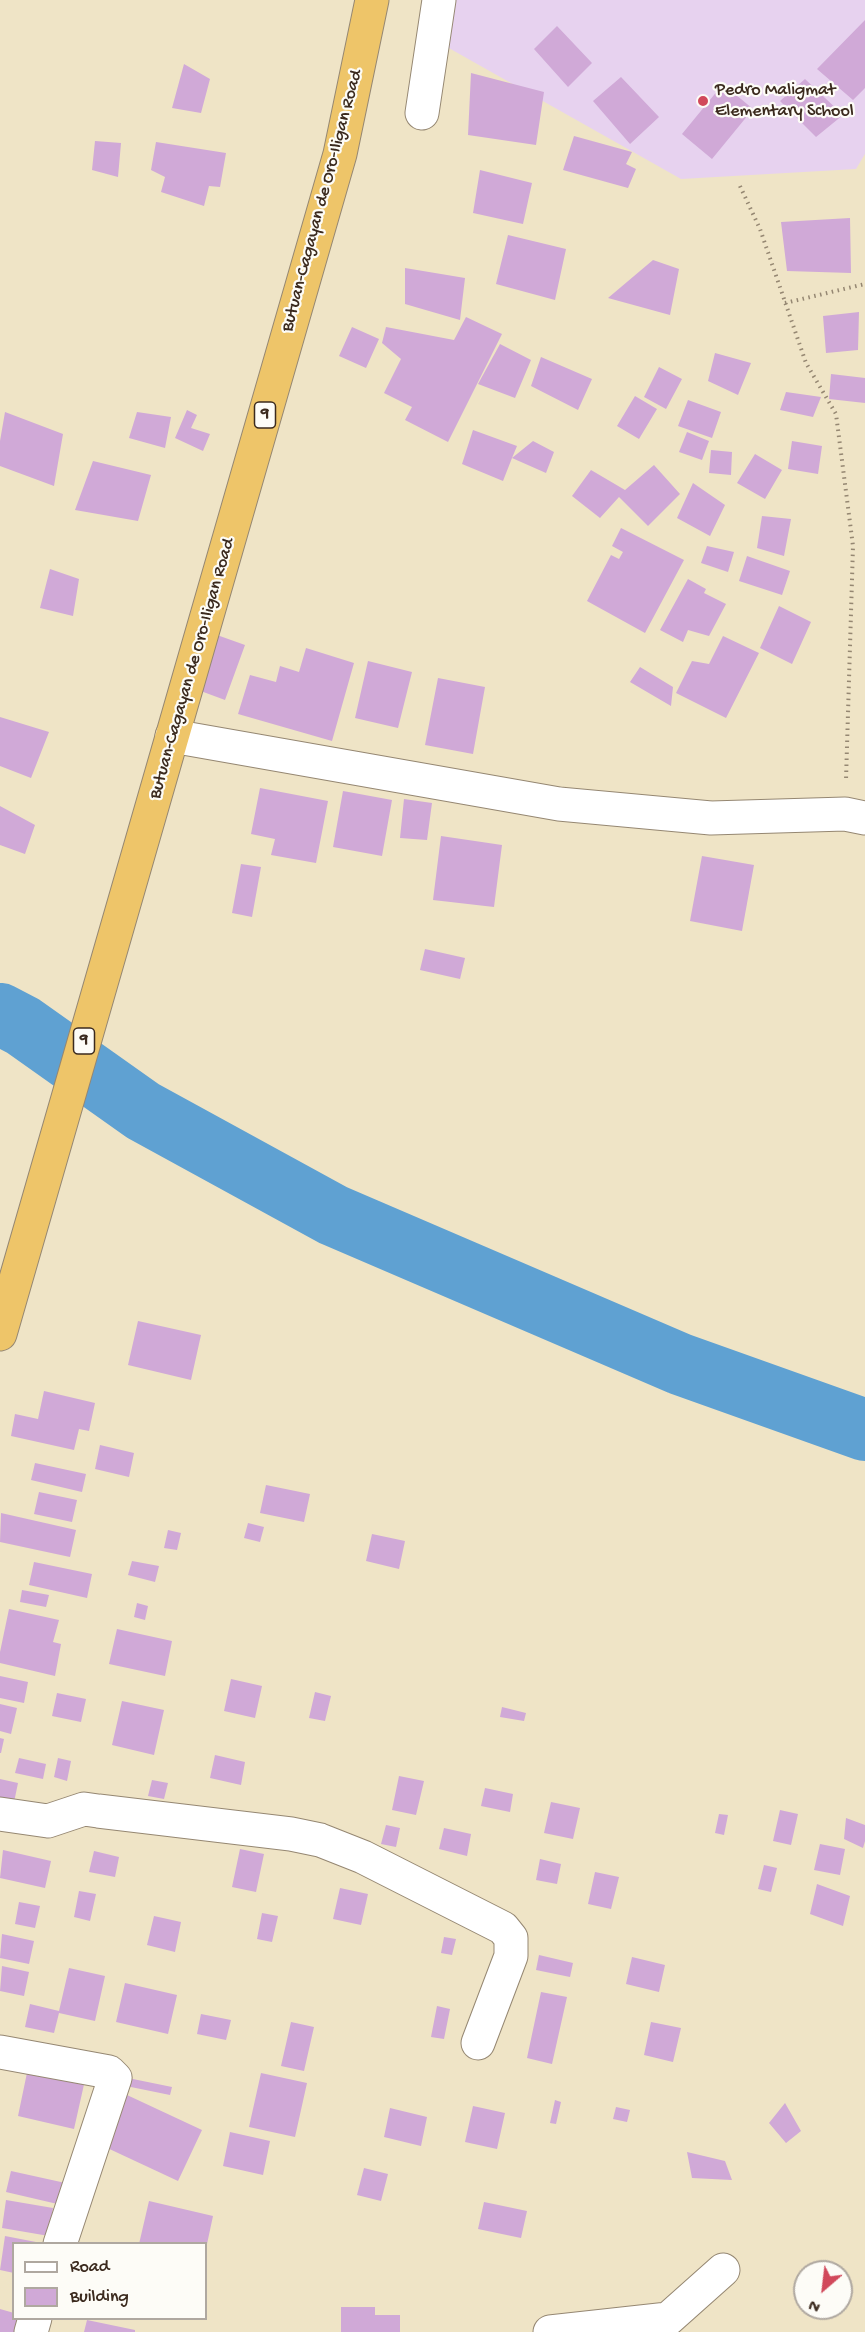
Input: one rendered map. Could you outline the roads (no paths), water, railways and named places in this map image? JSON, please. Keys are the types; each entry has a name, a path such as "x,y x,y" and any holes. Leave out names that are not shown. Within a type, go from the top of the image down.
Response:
{"highway":[{"name":"Butuan-Cagayan de Oro-Iligan Road","path":"0,1334 148,826 339,154 372,0"}],"street":[{"path":"422,113 439,0"},
{"path":"172,736 559,804 711,818 855,816"},
{"path":"0,1814 48,1821 84,1809 98,1810 291,1834 320,1840 363,1857 503,1928 511,1938 511,1956 478,2043"},
{"path":"0,2052 111,2072 115,2078 61,2242"},
{"path":"550,2332 668,2319 723,2270"}],"waterway":[{"path":"0,1014 23,1026 143,1111 333,1215 680,1364 865,1430"}],"place":[{"name":"Pedro Maligmat Elementary School","path":"703,101"}]}
